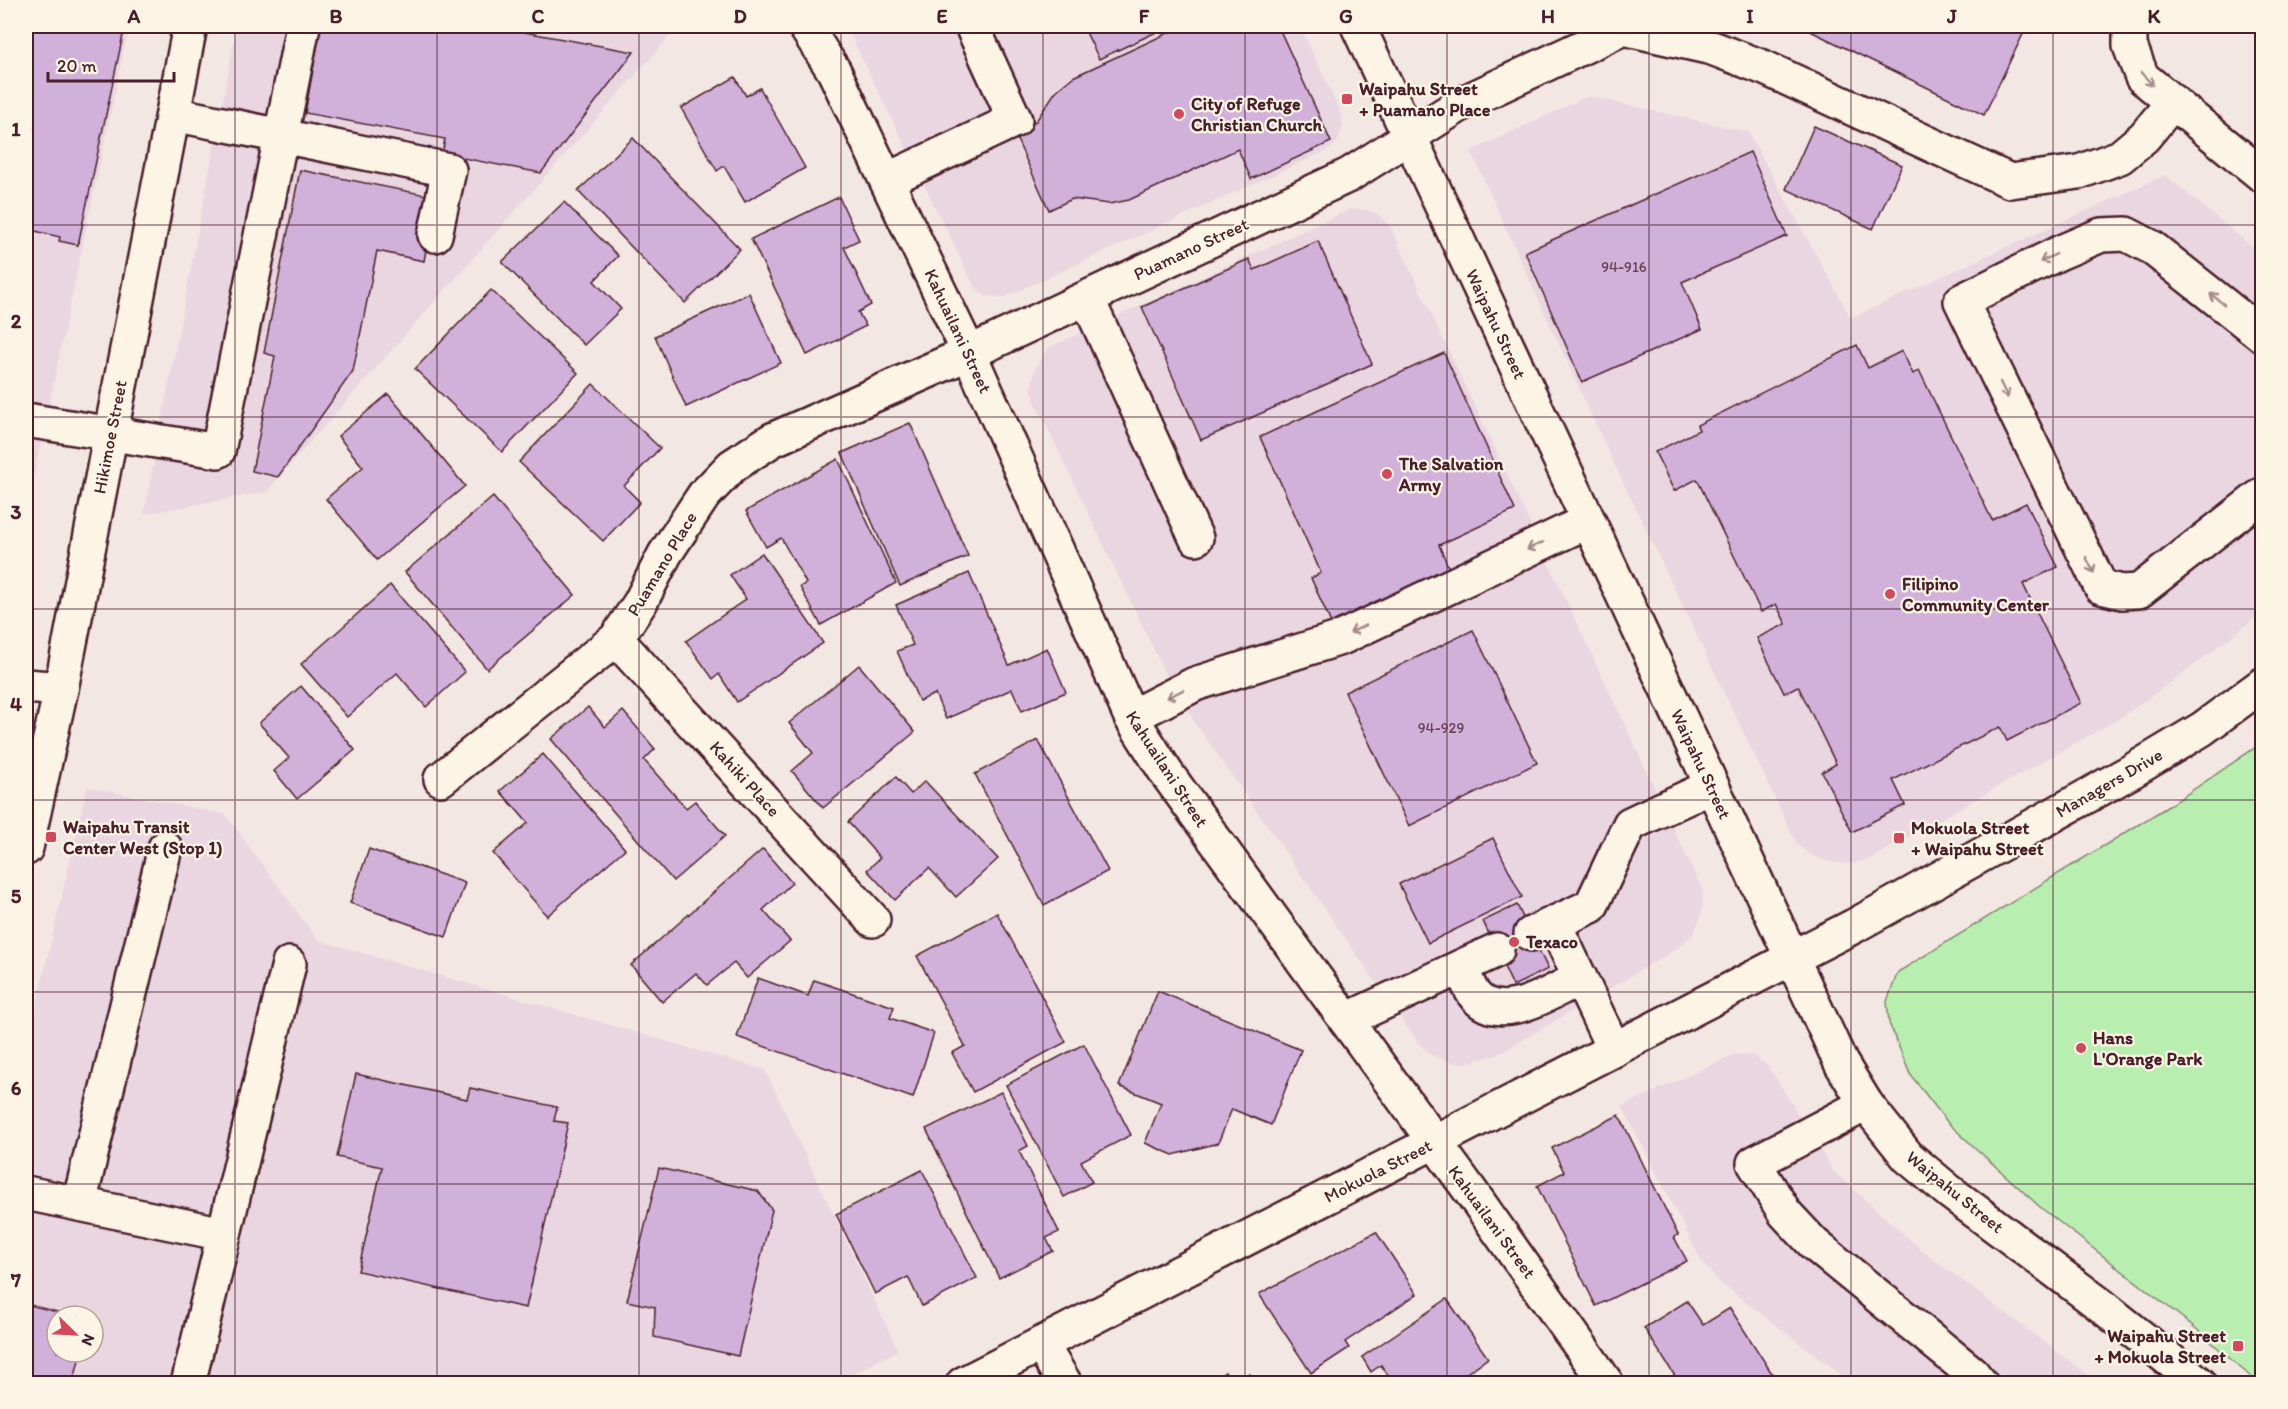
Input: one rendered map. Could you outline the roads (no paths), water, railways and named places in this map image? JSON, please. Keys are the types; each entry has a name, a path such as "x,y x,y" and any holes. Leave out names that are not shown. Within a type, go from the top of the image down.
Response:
{"street":[{"name":"Hikimoe Street","path":"26,848 61,689 190,26"},
{"path":"26,420 218,451 303,26"},
{"name":"Kahuailani Street","path":"805,26 834,71 969,353 1131,717 1167,774 1606,1383"},
{"path":"887,180 1015,120 972,26"},
{"name":"Waipahu Street","path":"1358,26 1841,1063 1866,1104 1908,1157 1941,1185 2098,1302 2200,1383"},
{"path":"2130,26 2130,46 2142,77 2262,175"},
{"name":"Puamano Street","path":"969,353 1349,175 1461,104 1623,28 1707,37 1765,68 2010,181 2079,172 2120,157 2144,137 2174,102"},
{"path":"173,114 448,170 435,235"},
{"path":"2262,335 2151,247 2126,234 2101,235 2061,252 1961,302 2101,587 2122,592 2139,591 2262,495"},
{"path":"1087,298 1196,538"},
{"name":"Puamano Place","path":"441,780 616,639 640,603 665,554 698,505 732,466 772,440 969,353"},
{"path":"1131,717 1196,684 1341,638 1588,521"},
{"name":"Kahiki Place","path":"616,639 873,920"},
{"name":"Managers Drive","path":"1793,958 2132,771 2202,729 2262,685"},
{"path":"26,686 61,689"},
{"path":"1614,1050 1580,978 1543,929 1592,906 1630,824 1712,786"},
{"path":"79,1204 165,848"},
{"path":"1346,1020 1497,950"},
{"name":"Mokuola Street","path":"963,1383 1793,958"},
{"path":"188,1383 290,964"},
{"path":"1461,967 1475,996 1486,1004 1501,1008 1516,1007 1580,978"},
{"path":"1866,1104 1754,1163 1785,1213 1814,1244 1972,1372 1981,1383"},
{"path":"26,1193 224,1234"},
{"path":"1041,1344 1065,1383"}],"place":[{"name":"Waipahu Street + Puamano Place","path":"1347,99"},
{"name":"City of Refuge Christian Church","path":"1179,114"},
{"name":"The Salvation Army","path":"1387,474"},
{"name":"Filipino Community Center","path":"1890,594"},
{"name":"Waipahu Transit Center West (Stop 1)","path":"51,837"},
{"name":"Mokuola Street + Waipahu Street","path":"1899,838"},
{"name":"Texaco","path":"1514,942"},
{"name":"Hans L'Orange Park","path":"2081,1048"},
{"name":"Waipahu Street + Mokuola Street","path":"2238,1346"}]}
